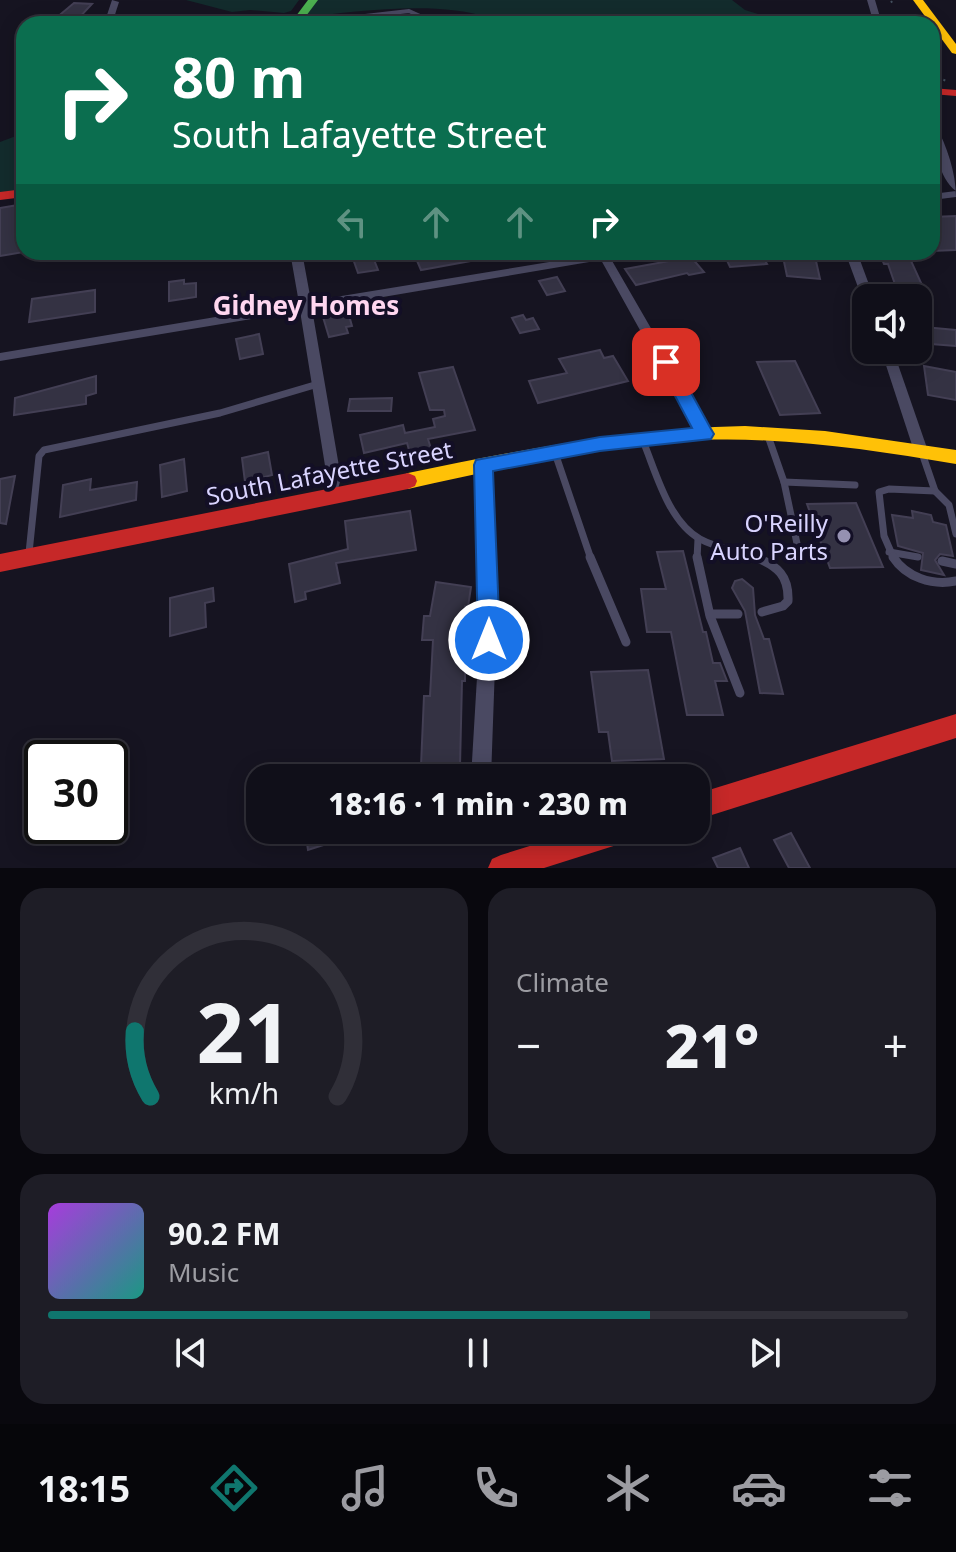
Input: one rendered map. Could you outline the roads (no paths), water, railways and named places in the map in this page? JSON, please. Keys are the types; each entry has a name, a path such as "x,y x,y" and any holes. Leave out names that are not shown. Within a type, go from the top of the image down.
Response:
{"main road":[{"path":"936,0 956,25"},
{"path":"940,30 956,51"},
{"name":"South Lafayette Street","path":"0,563 554,451 642,439 705,434 768,434 838,439 956,457"},
{"path":"710,803 956,726"},
{"path":"501,868 578,844"}],"street":[{"path":"111,16 115,2"},
{"path":"940,143 945,168 956,188"},
{"path":"940,176 945,168"},
{"path":"298,260 333,467 330,496"},
{"path":"0,357 568,260"},
{"path":"606,260 705,434"},
{"path":"854,260 863,284"},
{"path":"892,364 921,451"},
{"path":"482,764 489,610 483,465"}],"lane":[{"path":"365,16 409,11 420,16"},
{"path":"29,557 39,456 53,447 220,413 320,384"},
{"path":"768,434 784,482 799,553"},
{"path":"642,439 688,531 698,539 757,556 781,574 789,588 788,601 783,606 762,612"},
{"path":"554,451 596,575 626,642"},
{"path":"921,451 935,491 949,505 956,534"},
{"path":"784,482 855,485"},
{"path":"935,491 889,489 879,492 889,552 899,567 913,578 948,583 956,581"},
{"path":"698,539 697,553 710,614 740,693"},
{"path":"889,552 918,557"},
{"path":"942,561 956,564"},
{"path":"710,614 738,614"}],"place":[{"name":"O'Reilly Auto Parts","path":"844,536"}],"district":[{"name":"Gidney Homes","path":"306,305"}]}
